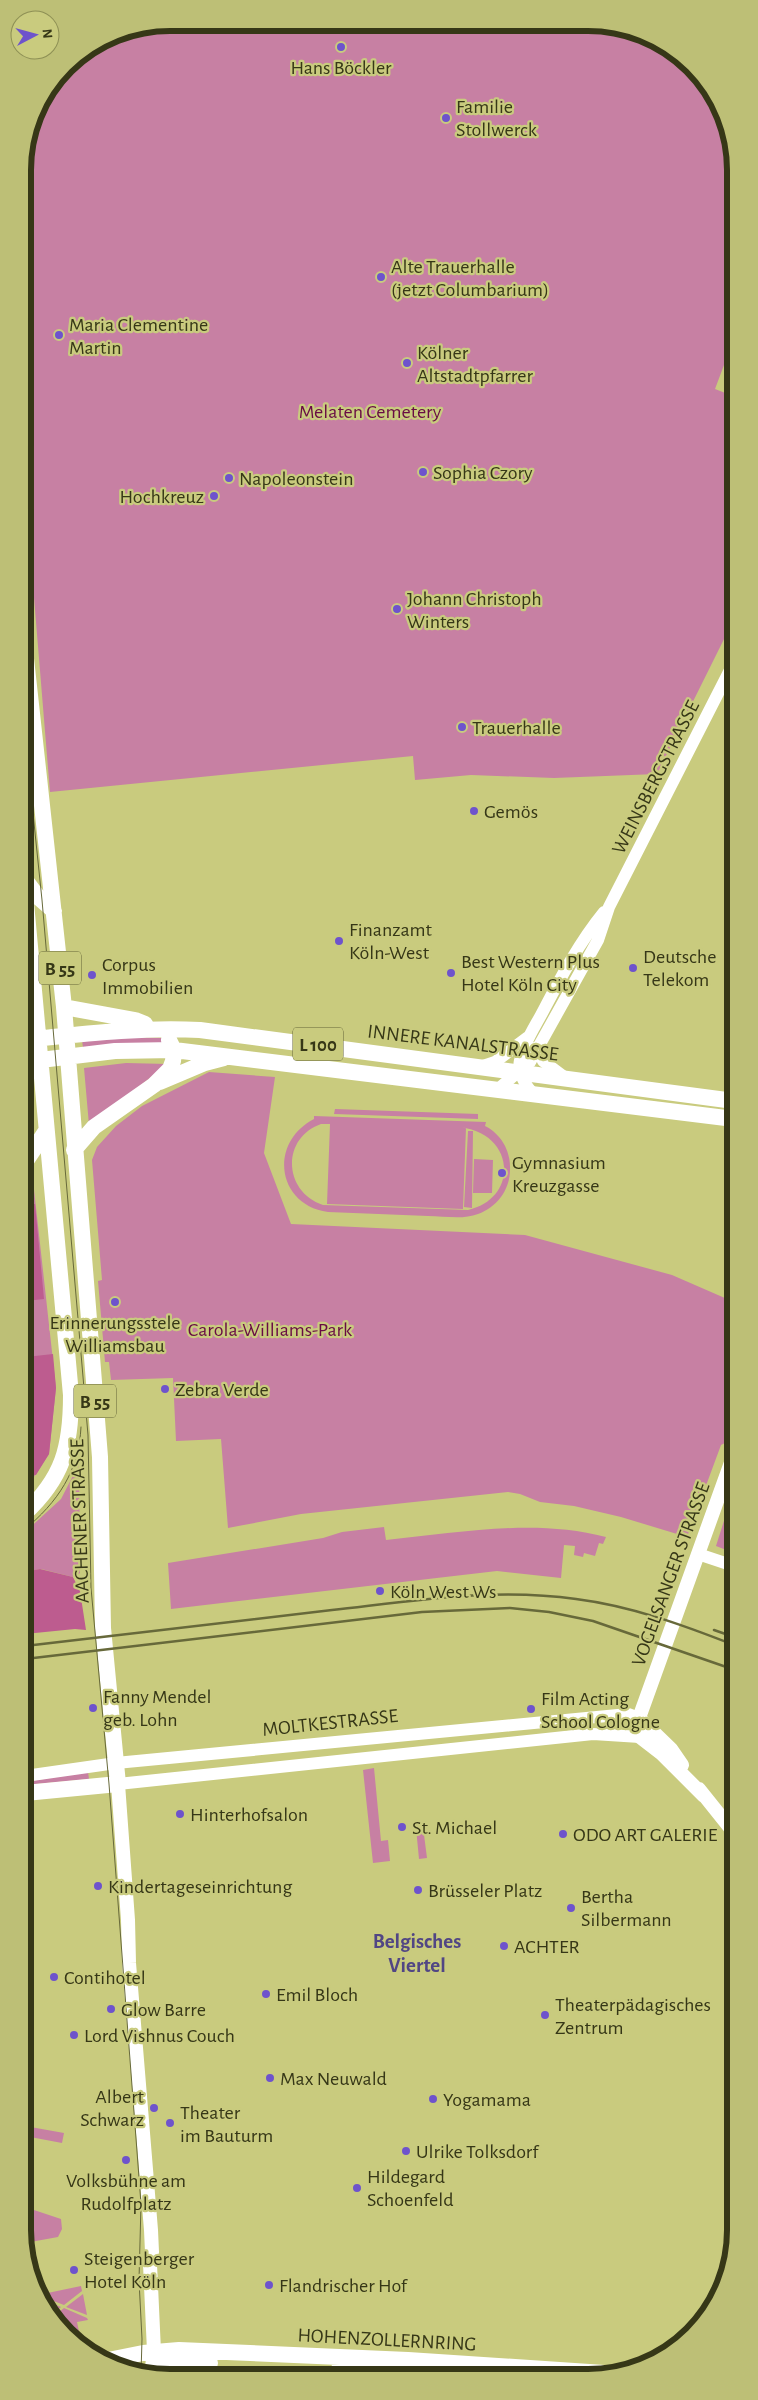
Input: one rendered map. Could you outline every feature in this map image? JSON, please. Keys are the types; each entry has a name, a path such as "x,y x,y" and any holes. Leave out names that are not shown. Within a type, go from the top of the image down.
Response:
{"main road":[{"name":"AACHENER STRASSE","path":"32,710 64,1007 100,1456 102,1594 128,1920 129,1964 151,2230 152,2252 150,2264 158,2365"},
{"path":"32,889 54,911"},
{"path":"32,923 44,920 56,929"},
{"name":"L 100","path":"64,1007 135,1020 157,1028"},
{"path":"157,1028 174,1050"},
{"name":"INNERE KANALSTRASSE","path":"32,1040 66,1035 157,1028 217,1032 563,1076 727,1100"},
{"name":"L 100","path":"74,1150 94,1127 154,1085 170,1069 174,1061 174,1050"},
{"name":"L 100","path":"67,1057 115,1051 174,1050 727,1118"},
{"name":"L 100","path":"154,1085 205,1063 232,1056"},
{"path":"32,1061 67,1057"},
{"name":"AACHENER STRASSE","path":"31,1508 41,1499 61,1468 67,1450 71,1423 71,1395 46,1131 32,1064"},
{"path":"32,1153 46,1131"},
{"name":"VOGELSANGER STRASSE","path":"640,1737 639,1718 726,1475"},
{"path":"639,1718 671,1749 704,1796 726,1823"},
{"path":"640,1737 662,1754 704,1796"},
{"name":"MOLTKESTRASSE","path":"31,1792 118,1784"},
{"name":"HOHENZOLLERNRING","path":"158,2365 179,2350 408,2360 544,2369"},
{"path":"134,2363 158,2365"},
{"path":"141,2365 158,2365"},
{"name":"HOHENZOLLERNRING","path":"158,2365 282,2369"}],"street":[{"name":"WEINSBERGSTRASSE","path":"521,1072 530,1062 598,940 609,907 727,676"},
{"name":"WEINSBERGSTRASSE","path":"521,1072 520,1061 530,1036 585,936 609,907"},
{"path":"483,1066 501,1059 530,1036"},
{"path":"537,1047 543,1061 563,1076"},
{"path":"497,1090 521,1072 525,1086 534,1095"},
{"path":"698,1554 726,1563"},
{"name":"MOLTKESTRASSE","path":"31,1775 116,1764 628,1714 639,1718"},
{"name":"MOLTKESTRASSE","path":"118,1784 593,1734 640,1737"}],"green space":[{"name":"Melaten Cemetery","path":"588,31 606,32 641,42 672,60 686,72 698,86 712,109 724,143 727,170 727,357 715,389 727,394 727,634 657,774 554,778 471,775 415,780 413,756 50,792 32,571 32,152 42,117 50,101 72,72 93,55 117,42 134,36 161,32"},
{"path":"117,1037 162,1038 166,1043 83,1048 82,1040"},
{"path":"126,1063 168,1064 89,1125 84,1068"},
{"name":"Carola-Williams-Park","path":"209,1072 275,1077 264,1153 291,1224 525,1235 672,1275 726,1299 726,1439 725,1443 721,1445 687,1537 621,1517 574,1506 540,1502 520,1494 508,1492 301,1514 228,1528 221,1439 176,1441 173,1378 111,1380 109,1362 105,1362 98,1281 102,1280 92,1160 97,1147 116,1126 142,1106"},
{"path":"335,1109 478,1114 478,1119 334,1114"},
{"path":"314,1116 486,1122 485,1126 496,1133 504,1143 510,1161 510,1175 506,1189 492,1207 478,1214 466,1217 328,1212 311,1207 298,1198 289,1186 285,1172 285,1157 290,1143 299,1130 314,1119","holes":["321,1124 330,1124 327,1204 463,1209 466,1129 475,1131 490,1139 499,1151 504,1165 503,1179 497,1192 485,1203 468,1210 323,1205 310,1198 300,1189 294,1177 292,1165 294,1152 299,1141 308,1131"]},
{"path":"468,1131 473,1131 472,1208 464,1207"},
{"path":"474,1159 493,1160 492,1193 473,1193"},
{"path":"32,1167 56,1388 49,1454 31,1481"},
{"path":"79,1464 80,1573 73,1577 41,1569 31,1571 31,1526 61,1499"},
{"path":"726,1513 726,1550 716,1546"},
{"path":"384,1527 386,1540 468,1531 524,1528 579,1531 606,1537 603,1544 599,1543 595,1556 584,1553 583,1557 574,1555 575,1546 564,1545 561,1578 497,1571 171,1609 168,1563 323,1538 342,1532"},
{"path":"374,1768 381,1841 388,1840 390,1861 373,1863 363,1770"},
{"path":"88,1772 89,1779 31,1784 31,1781"},
{"path":"423,1827 427,1858 419,1859 416,1828"},
{"path":"31,2127 64,2133 62,2143 31,2137"},
{"path":"31,2209 61,2219 62,2229 58,2237 32,2242"},
{"path":"81,2286 82,2291 64,2305 51,2300 47,2293"},
{"path":"83,2294 87,2315 66,2307"},
{"path":"53,2304 61,2307 57,2310"},
{"path":"64,2308 87,2318 88,2320 77,2322 80,2335 72,2328 59,2312"}],"shaded area":[{"path":"31,1204 35,1204 44,1299 31,1300"},
{"path":"53,1354 56,1388 49,1454 36,1475 31,1475 31,1449 33,1449 31,1356"},
{"path":"40,1569 73,1577 80,1591 86,1630 75,1629 31,1633 31,1571"}],"tram line":[{"path":"32,801 88,1435 91,1588 109,1784 141,2204 139,2280 141,2365"},
{"path":"31,1523 56,1497 71,1472 76,1458 81,1427"}],"railway":[{"path":"31,1645 423,1599 515,1594 576,1599 617,1606 637,1611 726,1642"},
{"path":"31,1658 422,1612 510,1608 549,1612 593,1621 726,1667"},
{"path":"714,1630 726,1634"}],"place":[{"name":"Hans Böckler","path":"341,47"},
{"name":"Familie Stollwerck","path":"446,118"},
{"name":"Alte Trauerhalle (jetzt Columbarium)","path":"381,277"},
{"name":"Maria Clementine Martin","path":"59,335"},
{"name":"Kölner Altstadtpfarrer","path":"407,363"},
{"name":"Sophia Czory","path":"423,472"},
{"name":"Napoleonstein","path":"229,478"},
{"name":"Hochkreuz","path":"214,496"},
{"name":"Johann Christoph Winters","path":"397,609"},
{"name":"Trauerhalle","path":"462,727"},
{"name":"Gemös","path":"474,811"},
{"name":"Finanzamt Köln-West","path":"339,941"},
{"name":"Deutsche Telekom","path":"633,968"},
{"name":"Best Western Plus Hotel Köln City","path":"451,973"},
{"name":"Corpus Immobilien","path":"92,975"},
{"name":"Gymnasium Kreuzgasse","path":"502,1173"},
{"name":"Erinnerungsstele Williamsbau","path":"115,1302"},
{"name":"Zebra Verde","path":"165,1389"},
{"name":"Köln West Ws","path":"380,1591"},
{"name":"Fanny Mendel geb. Lohn","path":"93,1708"},
{"name":"Film Acting School Cologne","path":"531,1709"},
{"name":"Hinterhofsalon","path":"180,1814"},
{"name":"St. Michael","path":"402,1827"},
{"name":"ODO ART GALERIE","path":"563,1834"},
{"name":"Kindertageseinrichtung","path":"98,1886"},
{"name":"Brüsseler Platz","path":"418,1890"},
{"name":"Bertha Silbermann","path":"571,1908"},
{"name":"ACHTER","path":"504,1946"},
{"name":"Contihotel","path":"54,1977"},
{"name":"Emil Bloch","path":"266,1994"},
{"name":"Glow Barre","path":"111,2009"},
{"name":"Theaterpädagisches Zentrum","path":"545,2015"},
{"name":"Lord Vishnus Couch","path":"74,2035"},
{"name":"Max Neuwald","path":"270,2078"},
{"name":"Yogamama","path":"433,2099"},
{"name":"Albert Schwarz","path":"154,2108"},
{"name":"Theater im Bauturm","path":"170,2123"},
{"name":"Ulrike Tolksdorf","path":"406,2151"},
{"name":"Volksbühne am Rudolfplatz","path":"126,2160"},
{"name":"Hildegard Schoenfeld","path":"357,2188"},
{"name":"Steigenberger Hotel Köln","path":"74,2270"},
{"name":"Flandrischer Hof","path":"269,2285"}],"district":[{"name":"Belgisches Viertel","path":"417,1953"}]}
